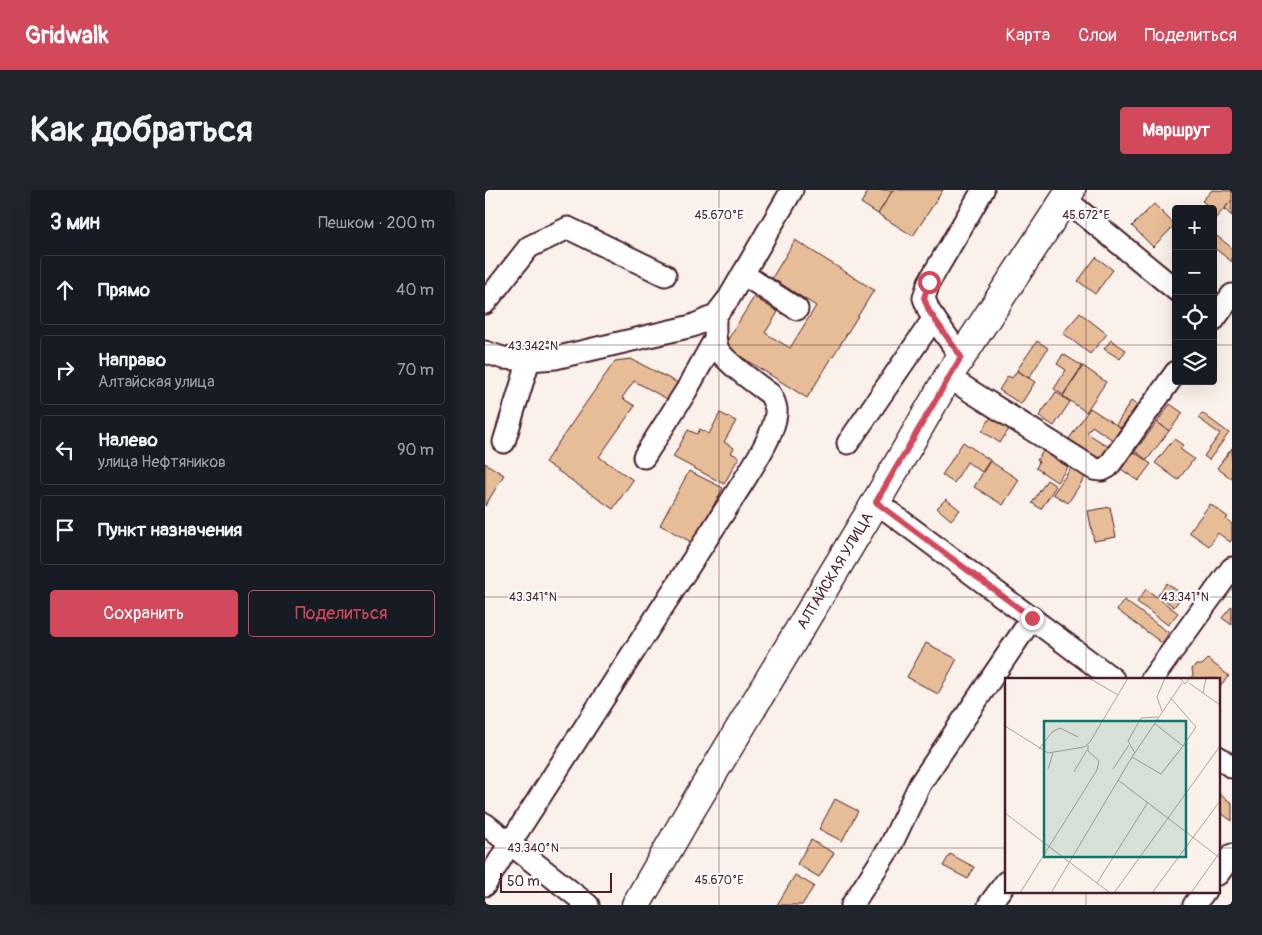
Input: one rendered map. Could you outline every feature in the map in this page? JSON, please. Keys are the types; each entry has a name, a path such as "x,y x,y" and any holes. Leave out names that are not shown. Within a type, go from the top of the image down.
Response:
{"main road":[{"name":"АЛТАЙСКАЯ УЛИЦА","path":"636,905 689,813 876,502 954,367 1068,194"}],"street":[{"path":"485,352 503,358 529,360 555,358 692,326 715,316 729,298 792,190"},
{"path":"983,190 929,282 924,298 954,367 1094,469 1102,470 1107,467 1172,378"},
{"path":"1068,194 1172,286"},
{"path":"485,303 529,247 569,228 665,275"},
{"path":"743,274 797,309"},
{"path":"1217,316 1232,295"},
{"path":"485,885 510,843 733,498 764,447 775,421 776,411 770,394 723,357 717,350 715,316"},
{"path":"848,444 934,318"},
{"path":"644,456 715,340"},
{"path":"504,442 529,360"},
{"path":"876,502 1112,678"},
{"path":"1153,678 1232,568"},
{"path":"852,905 890,847 920,784 1032,618"},
{"path":"1219,758 1232,767"},
{"path":"485,824 588,905"},
{"path":"1219,873 1232,855"},
{"path":"989,905 1005,883"},
{"path":"1194,905 1204,892"}],"building":[{"path":"869,190 893,190 878,214 861,203"},
{"path":"893,190 943,190 913,236 878,214"},
{"path":"1212,190 1232,191 1232,200 1217,217 1217,205 1205,205 1202,201"},
{"path":"1232,200 1232,216 1224,209"},
{"path":"1154,204 1172,222 1172,228 1153,247 1132,226"},
{"path":"1217,236 1232,248 1232,262 1217,250"},
{"path":"795,240 874,290 807,398 724,346 754,297 778,312 765,333 790,348 816,306 772,278"},
{"path":"1096,257 1113,270 1095,294 1078,281"},
{"path":"1080,313 1107,334 1090,354 1063,333"},
{"path":"1111,340 1126,350 1120,359 1104,349"},
{"path":"1037,341 1048,348 1029,378 1017,370"},
{"path":"1063,354 1082,366 1063,395 1054,389 1066,370 1057,364"},
{"path":"631,359 680,384 671,401 634,381 622,398 635,406 599,457 633,480 613,509 545,462 615,361"},
{"path":"1083,366 1106,382 1086,412 1063,396"},
{"path":"1017,371 1035,382 1021,404 999,390 1008,376 1012,378"},
{"path":"1056,392 1070,402 1054,426 1039,416"},
{"path":"1131,401 1137,405 1121,428 1116,425"},
{"path":"1170,404 1183,413 1169,431 1157,422"},
{"path":"1090,408 1121,428 1113,440 1092,426 1087,433 1109,447 1100,459 1069,439"},
{"path":"720,413 736,421 724,442 734,448 731,453 739,457 724,484 673,457 688,430 697,434 700,429 709,434"},
{"path":"1202,413 1229,433 1209,460 1204,456 1220,434 1198,418"},
{"path":"991,417 1009,429 1000,443 982,431"},
{"path":"1157,422 1169,431 1147,460 1135,451"},
{"path":"1174,439 1183,445 1180,449 1194,459 1178,480 1155,463"},
{"path":"963,442 990,460 982,472 967,462 954,483 942,475"},
{"path":"1232,448 1232,479 1217,468"},
{"path":"1043,451 1068,467 1057,482 1036,468 1039,462 1037,460"},
{"path":"1134,452 1151,464 1138,481 1121,469"},
{"path":"990,461 1019,480 1003,505 974,487"},
{"path":"485,463 504,475 485,506"},
{"path":"1071,468 1085,477 1068,503 1053,494"},
{"path":"689,471 723,488 693,543 660,525"},
{"path":"1047,480 1056,486 1041,509 1032,503"},
{"path":"946,499 960,510 951,520 937,508"},
{"path":"1210,504 1228,517 1226,519 1232,524 1232,539 1230,542 1218,533 1209,546 1189,532"},
{"path":"1110,507 1116,537 1094,541 1088,511"},
{"path":"1167,583 1183,595 1174,607 1158,595"},
{"path":"1146,589 1178,613 1168,625 1137,602"},
{"path":"1124,600 1169,633 1162,643 1117,610"},
{"path":"1232,606 1232,625 1222,618"},
{"path":"926,643 957,659 938,694 907,677"},
{"path":"1208,659 1229,676 1219,687 1219,678 1191,678 1193,675 1192,669 1196,665 1202,665"},
{"path":"1219,794 1232,803 1232,821 1219,812"},
{"path":"835,799 858,811 842,841 819,829"},
{"path":"811,840 834,853 819,877 797,864"},
{"path":"950,854 974,867 968,879 943,866"},
{"path":"795,875 814,886 802,905 777,905"}],"route":[{"path":"929,282 924,298 929,311 961,357 876,502 1032,618"}]}
